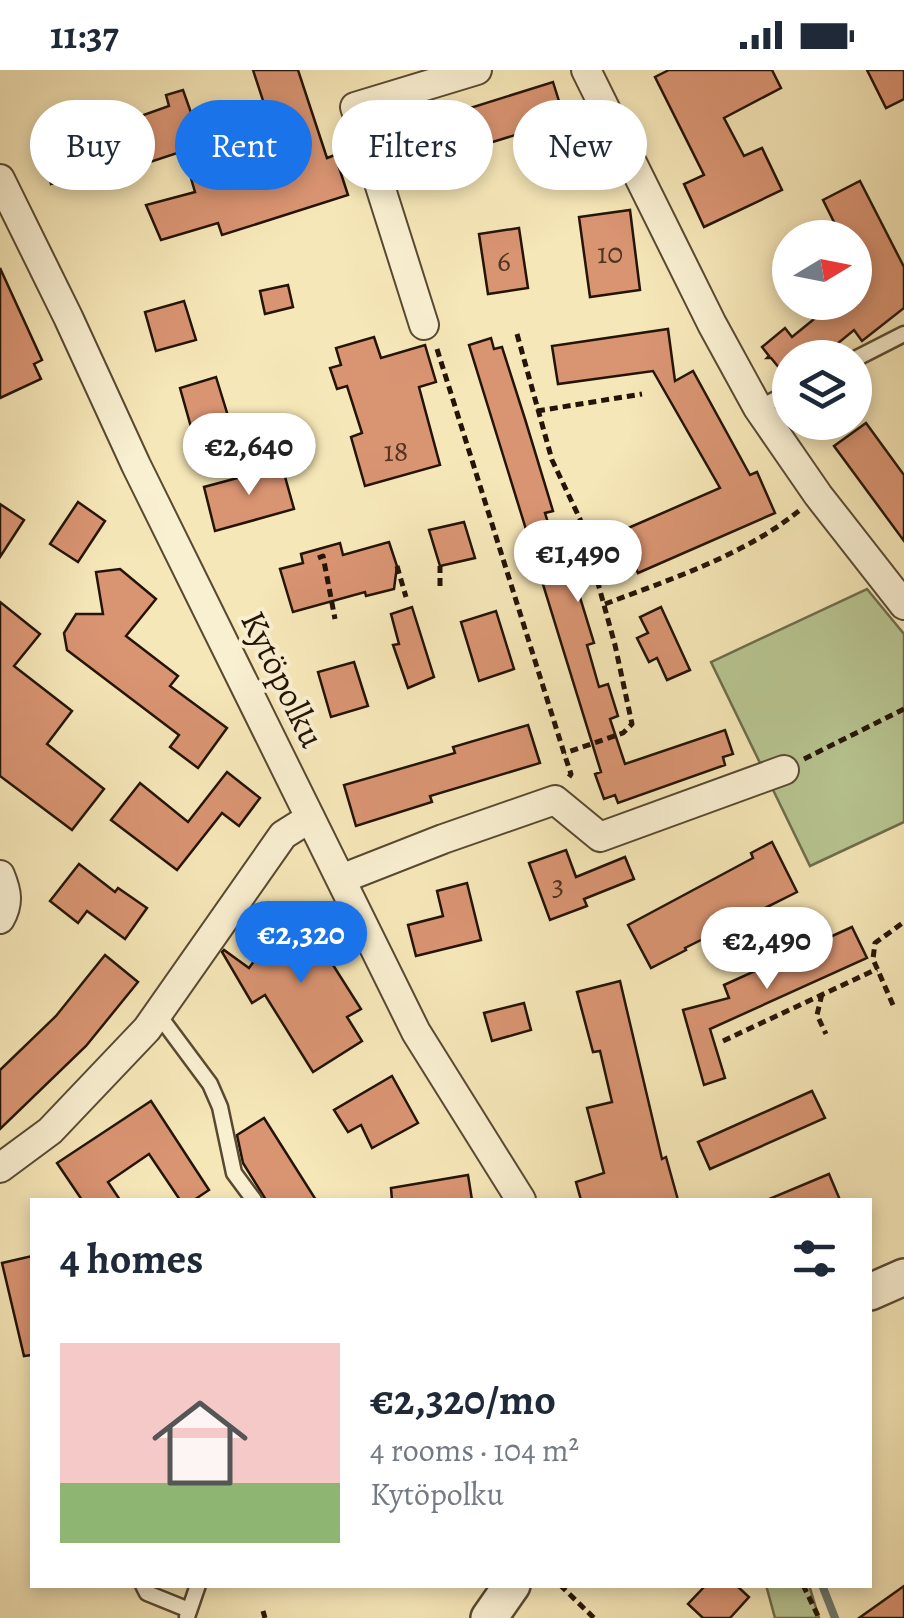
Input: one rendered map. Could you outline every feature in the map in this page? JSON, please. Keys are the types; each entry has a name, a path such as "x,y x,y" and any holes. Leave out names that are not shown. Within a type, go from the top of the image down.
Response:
{"street":[{"path":"424,325 355,107 477,70"},
{"path":"586,70 758,408 818,495 904,606"},
{"name":"Kytöpolku","path":"0,179 136,466 416,1032 520,1198"},
{"path":"341,879 555,800 600,837 784,770"},
{"path":"0,1168 50,1131 147,1029 283,835 310,818"},
{"path":"0,875 7,901 0,920"},
{"path":"872,1291 904,1277"},
{"path":"489,1618 510,1588"}],"lane":[{"path":"872,350 904,334"},
{"path":"758,408 772,401"},
{"path":"158,1014 210,1084 220,1107 234,1173 253,1198"},
{"path":"144,1588 147,1593 188,1614 197,1588"}],"path":[{"path":"424,325 433,335 570,774 555,800"},
{"path":"517,334 552,460 580,519 605,604 632,724 622,733 564,753"},
{"path":"538,410 642,394"},
{"path":"605,604 748,544 788,520 818,495"},
{"path":"318,558 323,556 335,619"},
{"path":"396,566 406,596"},
{"path":"440,566 440,586"},
{"path":"784,770 904,709"},
{"path":"893,1005 873,959 875,942 904,922"},
{"path":"723,1041 877,968"},
{"path":"822,994 818,1015 826,1034"},
{"path":"563,1588 594,1618"},
{"path":"804,1588 819,1618"}],"green space":[{"path":"867,589 904,634 904,822 810,866 711,662"},
{"path":"767,1588 810,1588 819,1618 775,1618"}],"building":[{"path":"253,70 298,70 308,100 263,100"},
{"path":"669,70 772,70 781,88 724,118 744,156 762,148 782,190 704,227 684,184 704,175 655,77"},
{"path":"867,70 904,70 904,99 886,108"},
{"path":"553,82 559,100 513,100 513,136 493,142 493,101"},
{"path":"183,90 187,100 175,100 175,154 155,160 155,111 169,106 166,95"},
{"path":"312,112 327,158 332,156 332,190 346,190 348,195 222,235 218,223 161,240 146,205 195,192 312,190"},
{"path":"860,181 904,267 904,308 863,340 854,330 842,340 772,340 772,359 767,358 762,347 785,328 792,337 813,320 872,320 872,220 833,220 823,200"},
{"path":"630,210 640,290 590,297 579,217"},
{"path":"519,228 528,288 488,294 479,234"},
{"path":"0,268 42,360 34,364 41,379 0,398"},
{"path":"288,285 293,307 265,314 260,291"},
{"path":"184,301 196,340 156,351 145,312"},
{"path":"668,329 675,381 693,371 750,475 757,472 775,513 638,573 619,532 720,488 653,371 558,384 552,346"},
{"path":"374,337 381,358 425,345 436,382 419,387 440,465 365,486 351,437 362,433 347,386 337,389 330,368 341,365 336,348"},
{"path":"491,338 494,349 502,347 525,419 553,511 545,513 558,555 566,552 594,643 587,645 599,687 608,684 618,716 610,719 625,764 725,730 733,754 723,757 725,765 618,803 615,795 604,799 595,774 601,772 469,345"},
{"path":"216,377 228,416 191,427 180,388"},
{"path":"872,431 904,475 904,541 834,446 842,440 872,440"},
{"path":"282,466 294,509 215,531 204,487"},
{"path":"78,502 105,521 78,562 50,544"},
{"path":"0,504 24,520 0,557"},
{"path":"464,522 475,558 440,566 429,530"},
{"path":"389,542 397,566 394,589 366,596 365,592 293,612 280,569 303,563 301,554 340,543 343,555"},
{"path":"120,569 156,599 126,636 178,676 170,686 227,728 198,768 170,747 179,735 67,650 64,633 76,614 103,614 96,572"},
{"path":"0,602 40,634 14,666 72,711 47,744 104,789 72,830 0,776"},
{"path":"412,607 434,677 408,688 393,645 399,644 391,614"},
{"path":"661,607 690,670 667,680 657,658 649,662 637,638 648,633 640,617"},
{"path":"496,611 514,669 479,681 461,622"},
{"path":"354,662 368,706 331,717 318,672"},
{"path":"528,725 540,763 430,796 432,802 356,826 344,785 455,753 453,747"},
{"path":"227,772 260,798 239,826 222,813 177,870 111,820 140,783 188,822"},
{"path":"772,842 797,892 651,968 628,925 753,858 751,853"},
{"path":"566,850 576,877 625,857 634,879 584,899 587,906 550,920 529,863"},
{"path":"79,864 115,892 118,888 147,908 125,939 87,911 78,923 50,901"},
{"path":"467,883 481,940 416,956 408,925 443,916 437,891"},
{"path":"274,906 285,925 312,911 332,950 326,954 361,1009 347,1017 362,1041 313,1072 265,995 252,1003 222,952 249,968 268,942 245,924"},
{"path":"852,927 867,958 710,1029 725,1078 704,1085 683,1010 729,998 724,985"},
{"path":"105,955 138,982 86,1046 0,1129 0,1070 56,1016"},
{"path":"620,981 662,1159 666,1157 677,1198 580,1198 576,1182 604,1173 587,1108 612,1102 600,1051 593,1052 577,992"},
{"path":"524,1003 531,1030 492,1041 484,1013"},
{"path":"392,1076 418,1123 372,1148 361,1125 348,1132 334,1110"},
{"path":"812,1091 825,1118 710,1169 698,1142"},
{"path":"151,1101 209,1190 197,1198 179,1198 149,1154 108,1182 119,1198 81,1198 57,1163"},
{"path":"264,1118 315,1198 265,1198 243,1163 237,1135"},
{"path":"829,1174 839,1198 771,1198"},
{"path":"468,1175 472,1198 392,1198 391,1188"},
{"path":"30,1256 30,1355 24,1356 2,1263"},
{"path":"904,1586 904,1618 859,1618"},
{"path":"703,1588 739,1588 749,1597 730,1618 703,1618 688,1604"}],"waterway":[{"path":"823,1588 835,1618"}]}
